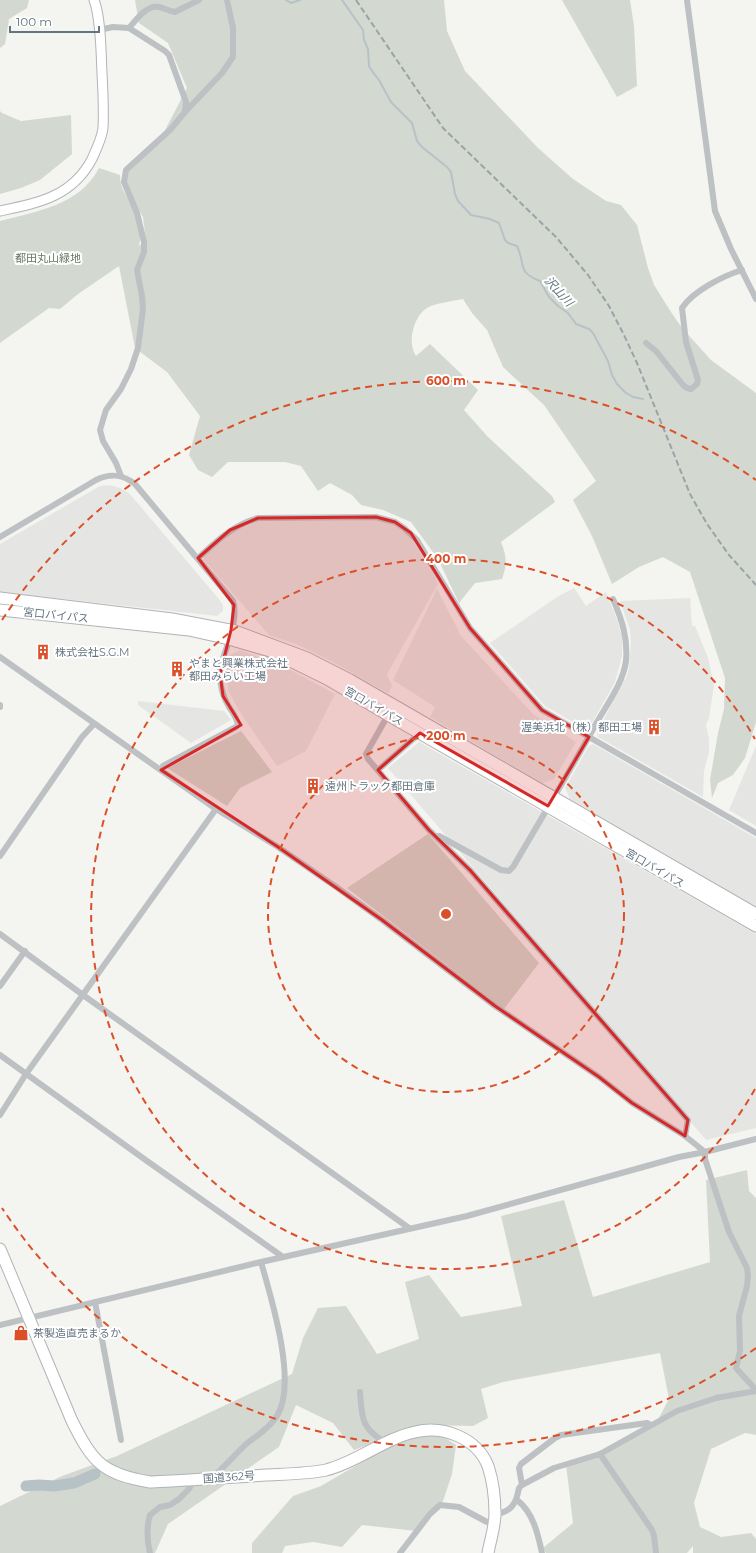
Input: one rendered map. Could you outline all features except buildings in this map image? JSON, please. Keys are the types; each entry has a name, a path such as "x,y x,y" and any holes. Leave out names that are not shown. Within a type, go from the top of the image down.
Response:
{"highway":[{"name":"宮口バイパス","path":"0,598 172,618 230,635 276,654 327,678 420,733 756,914"},
{"name":"宮口バイパス","path":"0,610 190,630 230,635 274,644 307,658 756,926"},
{"name":"国道362号","path":"0,1249 72,1421 84,1444 94,1458 108,1469 128,1478 150,1482 325,1470 348,1462 398,1437 416,1431 436,1429 454,1433 470,1442 487,1465 493,1485 495,1519 488,1553"}],"street":[{"path":"0,211 35,204 66,189 85,171 94,154 103,129 102,70 98,15 94,0"},
{"path":"129,28 143,12 154,6 175,12 199,0"},
{"path":"121,476 116,463 103,442 100,430 106,410 121,389 133,364 139,342 143,309 137,270 144,252 143,235 137,213 124,182 125,174 126,170 170,130 222,73 233,57 233,28 227,0"},
{"path":"687,0 715,211 756,299"},
{"path":"99,30 113,27 129,28 162,48 169,55 186,102 185,112"},
{"path":"646,343 656,351 683,385 691,389 697,384 698,380 686,342 682,308 685,303 700,291 725,277 742,270"},
{"path":"0,537 96,480 108,475 121,476 135,484 233,601 235,610 230,635 220,666 220,682 223,696 237,720 238,725 164,766 161,770"},
{"path":"198,558 230,530 258,518 376,517 395,522 417,540 470,628 542,710 756,833"},
{"path":"431,832 501,870 509,871 513,867 589,737 618,684 625,662 626,646 624,627 613,599"},
{"path":"0,657 216,809 278,847 382,920 495,1006 599,1076 632,1103 685,1136 705,1152"},
{"path":"388,715 366,754 368,759 431,832 470,870 688,1120 685,1136"},
{"path":"0,856 82,736 94,724"},
{"path":"378,770 420,733"},
{"path":"0,1115 26,1074 216,809"},
{"path":"0,934 408,1228"},
{"path":"0,986 24,951"},
{"path":"0,1055 148,1162 283,1256"},
{"path":"0,1326 283,1256 467,1216 679,1158 756,1139"},
{"path":"705,1152 705,1159 727,1226 746,1268 747,1286 739,1316 740,1351 736,1368 756,1391"},
{"path":"212,1478 269,1425 279,1412 282,1404 285,1381 283,1359 277,1323 261,1262"},
{"path":"150,1280 150,1288"},
{"path":"94,1302 121,1440"},
{"path":"400,1553 430,1514 440,1505 459,1507 487,1522 495,1519 508,1510 517,1500 519,1488 522,1485 554,1468 600,1454 677,1411 716,1398 756,1391"},
{"path":"360,1392 364,1423 370,1432 386,1443"},
{"path":"522,1485 519,1468 521,1464 555,1438 567,1434 647,1423 651,1425"},
{"path":"600,1454 652,1530 656,1553"},
{"path":"150,1553 147,1527 150,1515 160,1507 170,1505 179,1499 195,1480"},
{"path":"517,1500 524,1506 530,1516 540,1540 542,1553"}],"highlighted area":[{"path":"376,517 395,522 411,533 470,628 542,710 589,737 548,806 420,733 378,770 429,830 470,870 688,1120 685,1136 632,1103 599,1077 495,1006 382,920 278,847 161,770 241,725 223,696 220,674 231,630 234,605 198,558 230,530 258,518"}],"shaded area":[{"path":"110,485 129,493 218,598 223,605 223,611 217,616 0,592 0,544 100,486"},
{"path":"262,520 377,520 388,522 398,527 413,539 431,568 438,584 387,674 392,686 388,693 327,659 296,644 269,635 204,560 204,556 234,531 249,523"},
{"path":"574,588 586,606 606,592 618,622 622,637 622,656 615,682 593,721 588,728 585,729 545,706 490,643 557,597"},
{"path":"437,589 461,636 533,714 576,742 554,779 542,783 430,717 435,707 393,680"},
{"path":"690,598 692,626 695,626 708,658 714,685 709,718 706,725 709,739 709,752 704,771 703,797 598,737 597,732 627,676 629,667 631,643 630,630 620,601"},
{"path":"240,650 290,670 335,694 306,751 277,766 238,709 228,690 227,670 230,655"},
{"path":"138,701 224,711 231,720 191,743 138,705"},
{"path":"419,742 756,934 756,1128 706,1140 388,768"},
{"path":"593,744 756,838 756,907 570,799 565,788 589,746"},
{"path":"756,746 756,826 729,810"}],"green space":[{"path":"0,0 29,0 27,8 9,19 5,44 0,48"},
{"name":"都田丸山緑地","path":"135,0 444,0 447,31 465,71 538,148 573,179 606,201 621,205 637,225 654,285 682,328 711,360 756,393 756,722 745,758 733,775 718,783 712,798 710,780 718,733 724,709 725,678 690,572 663,557 639,567 612,584 592,536 573,500 596,481 544,405 503,367 487,330 472,313 463,299 444,302 427,308 422,312 418,317 413,330 413,351 416,356 430,344 478,390 464,410 488,437 552,496 555,502 501,542 506,560 502,579 475,583 459,603 438,559 411,522 383,510 361,505 352,495 330,483 318,491 301,466 285,462 228,462 212,477 198,470 189,455 200,416 167,372 135,348 119,266 78,294 60,309 49,308 0,343 0,221 42,210 69,199 91,181 99,168 120,175 122,187 138,222 140,234 139,246 146,240 143,217 127,190 126,172 164,132 187,88 168,43 139,23"},
{"path":"562,0 630,0 634,26 637,86 617,97"},
{"path":"0,111 21,121 71,115 72,154 40,180 21,188 0,194"},
{"path":"241,731 272,772 240,788 227,806 167,768"},
{"path":"428,834 539,963 504,1009 347,888"},
{"path":"747,1170 749,1191 756,1198 756,1435 745,1433 711,1449 694,1503 700,1527 721,1537 751,1533 756,1539 756,1553 693,1553 693,1546 687,1553 546,1553 543,1548 573,1523 566,1464 601,1456 654,1427 669,1399 660,1353 503,1382 481,1389 488,1418 473,1426 424,1425 354,1450 333,1423 296,1405 279,1447 168,1524 155,1553 0,1553 0,1506 62,1476 117,1456 292,1374 303,1338 318,1308 346,1306 377,1354 419,1339 405,1282 429,1275 461,1317 522,1306 501,1216 564,1200 593,1297 710,1262 706,1180"},
{"path":"439,1434 456,1445 452,1474 443,1501 416,1531 362,1525 342,1547 313,1542 285,1546 282,1553 252,1553 252,1543 293,1496 321,1486 383,1450 414,1437"}],"waterway":[{"name":"沢山川","path":"286,0 291,3 300,0"},
{"name":"沢山川","path":"342,0 363,30 364,40 368,49 369,66 379,80 391,102 412,123 417,141 451,172 455,194 458,201 471,215 490,219 499,223 505,240 508,243 517,246 525,271 532,278 540,281 549,297 568,313 576,324 589,329 593,333 608,361 612,375 617,384 626,393 633,397 643,399"},
{"path":"26,1486 54,1486 74,1483 95,1474"}],"railway":[{"path":"356,0 443,128 556,237 588,275 609,306 624,335 637,363 690,494 707,524 729,555 756,585"}],"place":[{"name":"株式会社S.G.M","path":"43,652"},
{"name":"やまと興業株式会社 都田みらい工場","path":"177,669"},
{"name":"渥美浜北（株）都田工場","path":"654,727"},
{"name":"遠州トラック都田倉庫","path":"313,786"},
{"name":"茶製造直売まるか","path":"21,1333"}]}
